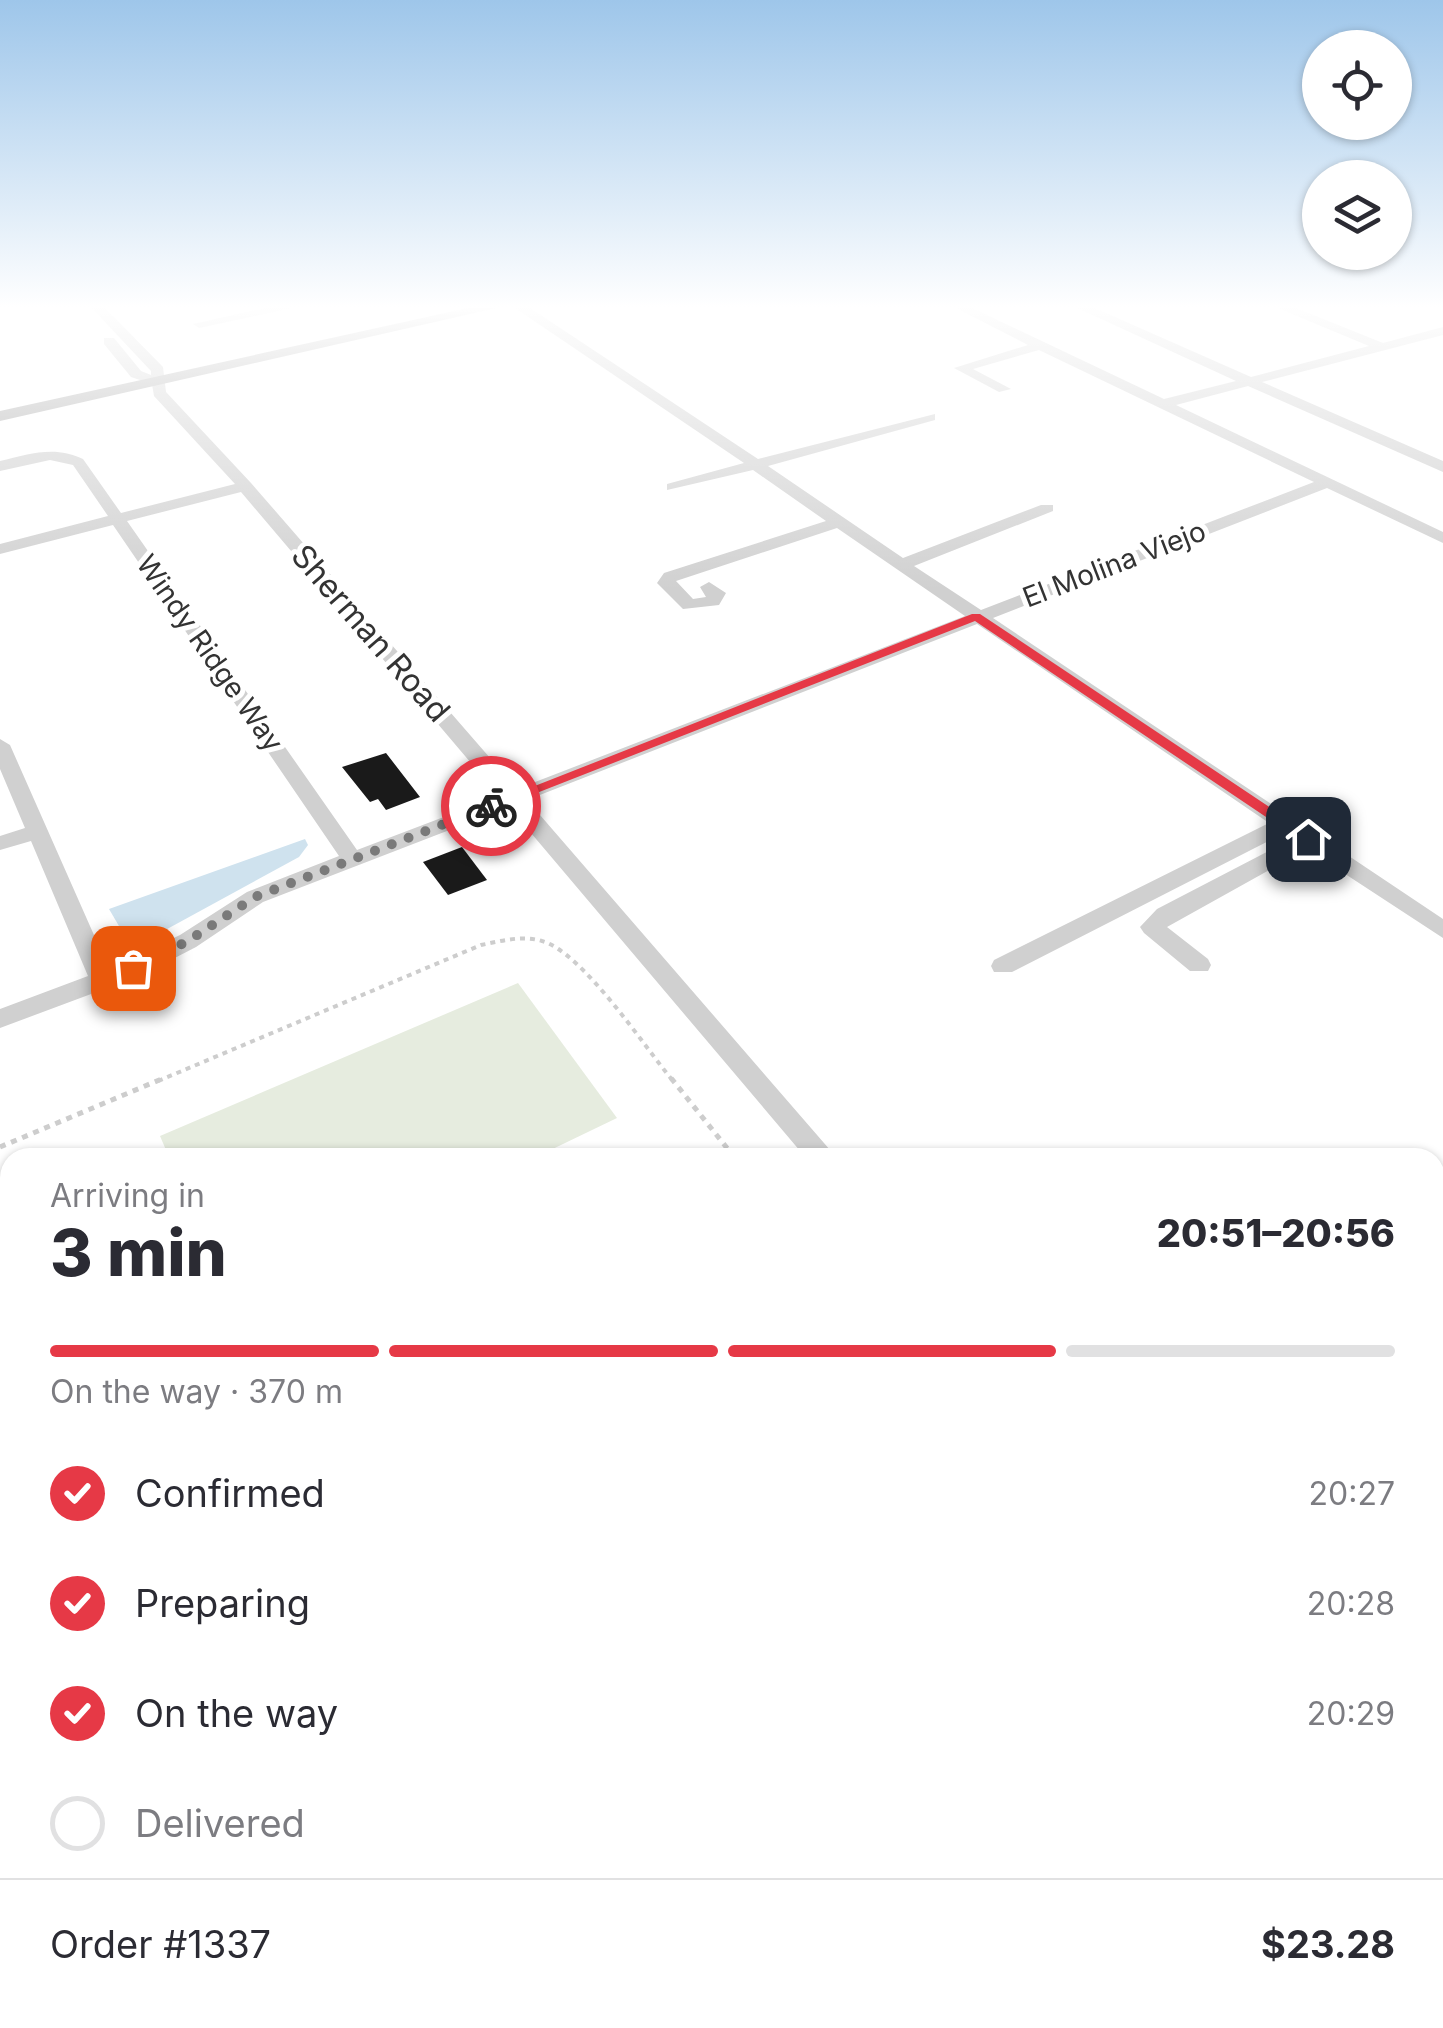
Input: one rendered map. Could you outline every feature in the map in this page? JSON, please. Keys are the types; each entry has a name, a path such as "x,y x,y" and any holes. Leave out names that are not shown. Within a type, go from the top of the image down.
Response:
{"main road":[{"path":"0,416 68,401"}],"street":[{"name":"Sherman Road","path":"166,401 245,486 813,1148"},
{"path":"664,401 901,566 1443,930"},
{"path":"1159,401 1443,538"},
{"path":"1166,404 1179,401"},
{"path":"1297,401 1443,467"},
{"path":"672,487 930,417"},
{"name":"Windy Ridge Way","path":"0,466 65,454 78,462 350,857"},
{"name":"El Molina Viejo","path":"0,1019 102,980 188,941 255,897 350,857 1326,483"},
{"path":"0,549 245,486"},
{"path":"901,566 1046,508"},
{"path":"709,587 717,593 713,601 689,605 666,584 670,577 838,522"},
{"path":"0,745 102,980"},
{"path":"1004,966 1285,824"},
{"path":"0,843 37,831"},
{"path":"1199,965 1152,927 1165,915 1308,839"}],"path":[{"path":"0,1147 481,945 519,938 550,940 572,956 727,1148"}],"shaded area":[{"path":"518,983 617,1118 555,1148 165,1148 160,1136"}],"water":[{"path":"305,839 308,845 299,857 147,940 126,938 109,909"}],"building":[{"path":"386,753 420,797 386,810 378,799 370,802 342,767"},
{"path":"462,847 487,880 448,895 423,862"}],"way so far":[{"path":"133,968 188,941 255,897 350,857 491,806"}],"route":[{"path":"491,806 976,616 1308,839"}]}
